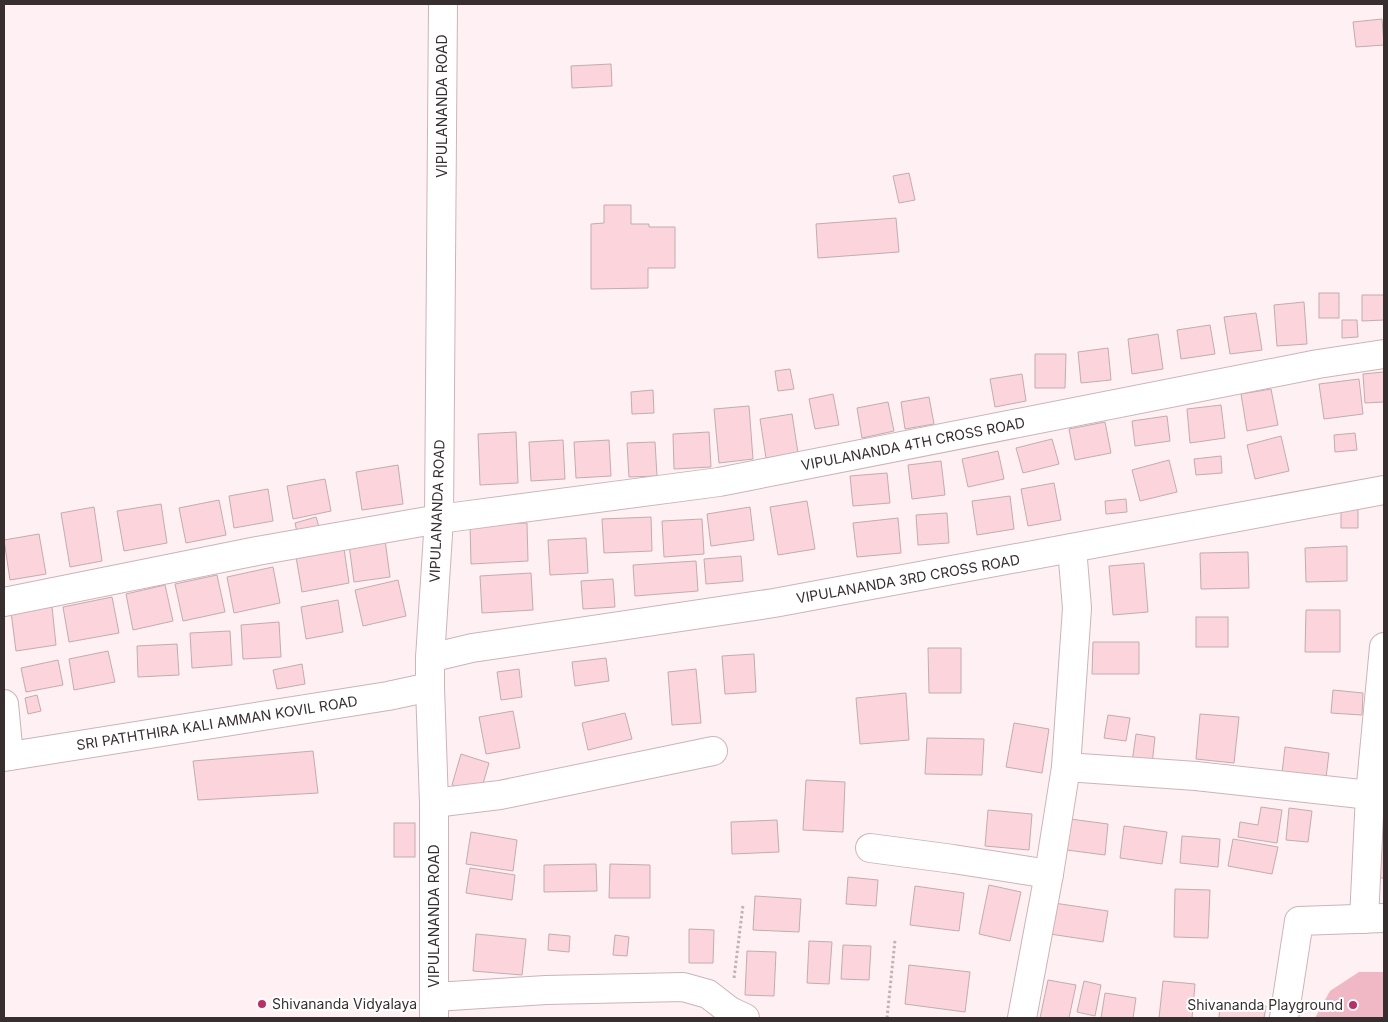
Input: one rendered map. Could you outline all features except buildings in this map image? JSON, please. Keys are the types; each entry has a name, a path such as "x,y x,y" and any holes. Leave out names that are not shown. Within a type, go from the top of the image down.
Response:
{"street":[{"name":"VIPULANANDA ROAD","path":"434,1008 434,803 430,658 438,519 442,4"},
{"name":"VIPULANANDA 4TH CROSS ROAD","path":"4,602 257,550 438,519 719,482 1318,364 1384,354"},
{"name":"VIPULANANDA 3RD CROSS ROAD","path":"430,658 472,648 774,603 1384,490"},
{"path":"1022,1018 1049,874 1066,767 1077,608 1072,548"},
{"path":"1284,1018 1299,921 1374,918 1370,795 1384,647"},
{"name":"SRI PATHTHIRA KALI AMMAN KOVIL ROAD","path":"6,756 388,696 430,687"},
{"path":"4,704 6,756"},
{"path":"434,803 500,795 713,751"},
{"path":"1066,767 1196,776 1370,795"},
{"path":"870,848 1049,874"},
{"path":"434,1008 546,990 683,987 708,994 738,1015"}],"path":[{"path":"738,1015 743,904"},
{"path":"887,1018 895,940"}],"shaded area":[{"name":"Shivananda Playground","path":"1359,972 1384,972 1384,1018 1315,1018 1330,991"}],"place":[{"name":"Shivananda Vidyalaya","path":"262,1004"},
{"name":"Shivananda Playground","path":"1353,1005"}]}
